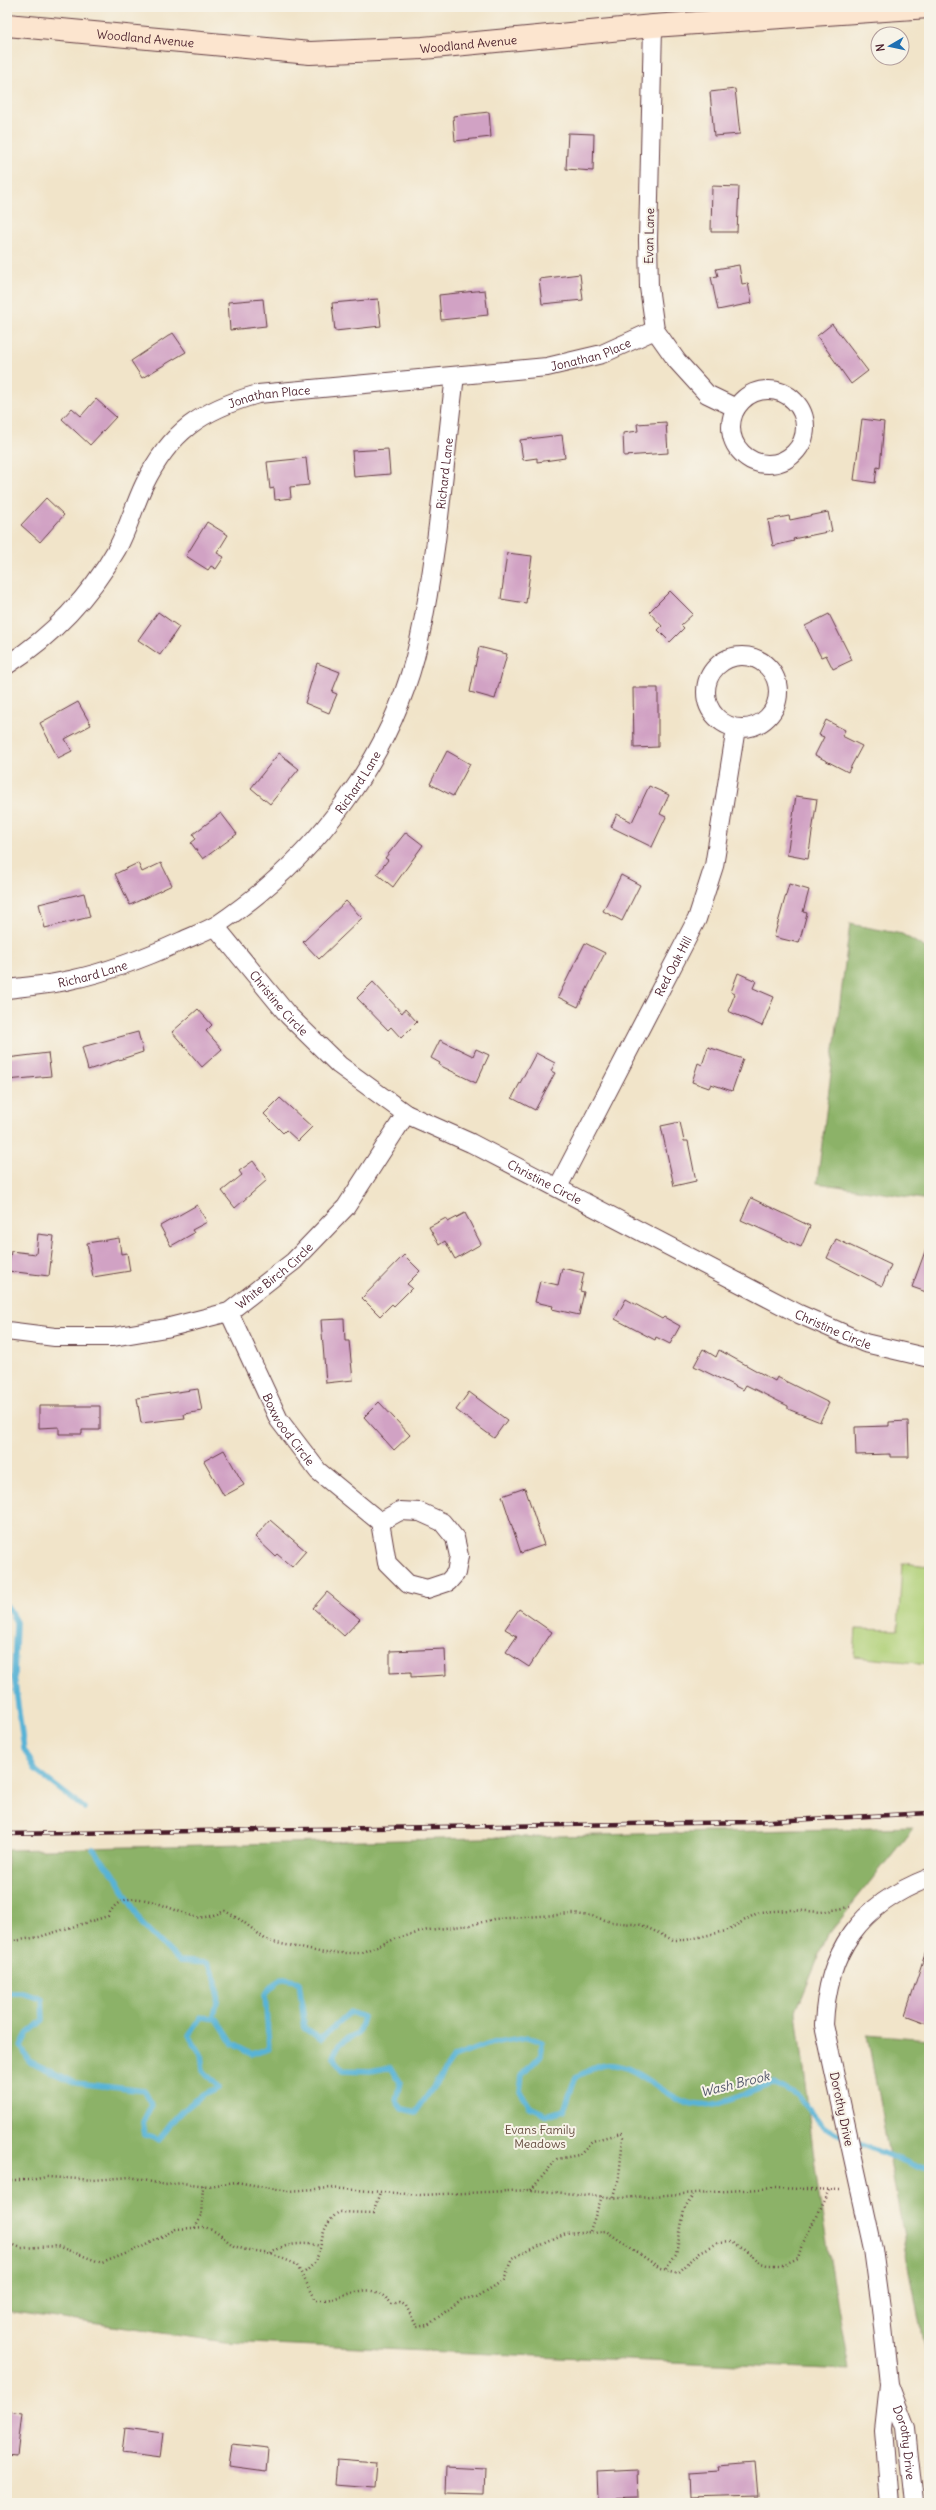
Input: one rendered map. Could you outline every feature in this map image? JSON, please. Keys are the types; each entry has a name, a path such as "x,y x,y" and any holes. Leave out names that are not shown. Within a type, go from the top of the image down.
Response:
{"street":[{"name":"Woodland Avenue","path":"7,25 310,53 423,48 653,26 929,7"},
{"name":"Evan Lane","path":"653,26 648,240 649,287 655,330 677,361 707,394 736,408"},
{"name":"Jonathan Place","path":"7,665 42,639 64,619 94,585 118,548 144,485 159,459 175,439 200,416 230,402 258,394 455,376 554,365 602,354 655,330"},
{"name":"Richard Lane","path":"7,989 70,980 121,965 215,926 260,891 311,843 338,812 378,750 404,691 419,642 429,585 455,376"},
{"path":"760,391 777,391 788,396 797,403 804,420 804,437 799,448 791,457 779,463 767,465 754,462 743,455 735,445 731,433 731,420 736,408 743,399 760,391"},
{"path":"735,657 749,657 760,661 770,670 777,686 777,697 774,708 763,721 748,728 736,728 721,722 713,714 706,698 707,682 712,671 725,660 735,657"},
{"name":"Red Oak Hill","path":"558,1187 697,919 714,866 736,728"},
{"name":"Christine Circle","path":"215,926 288,1015 339,1065 406,1114 471,1143 558,1187 800,1314 865,1344 929,1358"},
{"name":"White Birch Circle","path":"7,1331 56,1337 113,1337 166,1328 229,1312 294,1261 346,1207 406,1114"},
{"name":"Boxwood Circle","path":"229,1312 280,1420 318,1471 380,1522"},
{"path":"400,1512 420,1512 442,1522 455,1538 459,1556 456,1573 448,1582 427,1589 408,1584 387,1563 380,1522 400,1512"},
{"name":"Dorothy Drive","path":"890,2503 884,2430 889,2384 873,2250 824,2025 825,1996 833,1965 846,1940 883,1901 900,1891 929,1878"},
{"name":"Dorothy Drive","path":"889,2384 906,2429 914,2503"}],"path":[{"path":"7,1942 38,1937 108,1916 113,1905 126,1899 167,1905 196,1917 208,1916 225,1911 241,1920 265,1939 324,1952 360,1953 395,1939 428,1930 494,1919 574,1914 592,1916 611,1922 642,1925 673,1940 686,1940 726,1931 759,1912 790,1910 822,1912 846,1907 874,1909"},
{"path":"530,2190 557,2159 579,2155 592,2142 621,2133 623,2137 619,2177 614,2197"},
{"path":"7,2180 31,2180 46,2177 94,2180 131,2177 165,2185 182,2183 203,2185 236,2182 288,2191 331,2188 421,2195 530,2190 574,2196 646,2198 693,2195 722,2190 774,2188 829,2190 860,2189"},
{"path":"195,2228 201,2217 203,2185"},
{"path":"7,2242 22,2248 57,2246 93,2261 107,2263 176,2229 205,2227 216,2232 234,2246 248,2251 270,2254 296,2264 316,2300 327,2300 348,2296 360,2290 373,2289 385,2295 392,2304 400,2302 406,2306 417,2327 428,2325 457,2302 478,2297 504,2280 512,2259 559,2236 606,2231 660,2268 678,2273 700,2252 718,2243 725,2242 743,2248 761,2263 767,2265 785,2265 798,2259 802,2244 829,2190"},
{"path":"305,2272 316,2264 324,2230 329,2220 339,2212 374,2213 380,2192"},
{"path":"666,2269 676,2255 684,2210 693,2195"},
{"path":"590,2232 602,2196"},
{"path":"270,2254 275,2250 307,2242 320,2246"}],"green space":[{"path":"850,924 902,934 929,950 929,1200 817,1183"},
{"path":"902,1563 929,1566 929,1664 854,1657 856,1629 898,1630"},
{"name":"Evans Family Meadows","path":"914,1827 828,1934 796,2012 818,2190 849,2370 225,2342 7,2311 7,1850"},
{"path":"867,2034 929,2039 929,2359 926,2359"}],"building":[{"path":"735,89 740,134 714,136 710,92"},
{"path":"489,112 491,137 455,141 453,116"},
{"path":"568,133 594,134 593,171 566,169"},
{"path":"712,186 739,187 737,232 711,232"},
{"path":"739,265 742,284 748,283 752,303 718,310 711,277 718,276 716,269"},
{"path":"580,274 583,300 542,304 539,279"},
{"path":"485,290 488,315 441,320 439,295"},
{"path":"263,299 266,326 230,330 228,302"},
{"path":"378,299 381,326 335,331 332,303"},
{"path":"832,324 868,371 851,384 817,336"},
{"path":"173,333 186,352 142,378 131,361"},
{"path":"96,399 116,417 90,445 62,419 72,408 81,416"},
{"path":"862,419 884,422 880,468 877,467 875,483 854,480"},
{"path":"666,422 668,453 624,456 623,433 638,431 637,424"},
{"path":"562,435 565,458 537,462 537,458 523,460 520,440"},
{"path":"388,449 390,474 354,477 352,451"},
{"path":"306,458 309,485 290,487 291,498 275,500 274,488 270,489 267,462"},
{"path":"46,498 64,515 40,542 21,525"},
{"path":"828,512 832,531 793,539 794,541 773,546 768,520 789,516 790,520"},
{"path":"207,522 228,535 217,553 224,557 216,569 211,566 208,570 186,556"},
{"path":"507,553 532,556 526,603 501,599"},
{"path":"670,591 693,614 681,625 684,628 670,642 658,630 662,626 649,612"},
{"path":"158,612 179,627 160,655 138,640"},
{"path":"829,614 852,660 833,669 826,655 821,657 805,626"},
{"path":"479,647 507,654 495,699 470,692"},
{"path":"317,663 340,672 332,692 337,694 329,713 305,703"},
{"path":"633,688 658,688 658,747 634,748"},
{"path":"78,702 91,725 65,739 72,751 58,758 40,723"},
{"path":"826,720 845,730 842,736 862,746 848,772 815,755 824,737 819,735"},
{"path":"447,751 470,764 453,796 430,784"},
{"path":"279,753 299,769 270,804 251,788"},
{"path":"649,786 669,795 660,814 666,817 652,847 611,827 617,814 632,822"},
{"path":"796,796 817,799 808,859 787,855"},
{"path":"221,813 237,834 203,859 191,843 196,839 193,834"},
{"path":"406,832 423,845 393,887 377,874 388,860 385,858"},
{"path":"138,863 142,872 161,863 172,885 130,905 115,874"},
{"path":"621,875 640,885 622,921 603,911"},
{"path":"789,884 809,890 803,912 807,913 799,943 774,937"},
{"path":"84,893 90,917 45,928 39,904"},
{"path":"346,901 362,918 319,959 303,942"},
{"path":"585,943 605,953 578,1007 558,997"},
{"path":"738,973 756,981 753,988 774,997 762,1026 728,1011 735,994 731,992"},
{"path":"373,982 402,1013 405,1009 417,1022 401,1038 391,1027 388,1030 357,998"},
{"path":"198,1009 212,1025 206,1031 222,1049 202,1067 172,1032"},
{"path":"138,1032 143,1052 88,1070 82,1047"},
{"path":"440,1040 473,1056 476,1049 489,1055 476,1083 439,1065 440,1063 431,1058"},
{"path":"708,1047 743,1059 732,1091 711,1084 709,1088 692,1082 698,1063 702,1065"},
{"path":"48,1053 51,1076 7,1080 7,1058"},
{"path":"536,1053 555,1063 551,1071 555,1073 535,1110 512,1098"},
{"path":"280,1098 312,1127 298,1141 286,1130 283,1133 264,1114"},
{"path":"680,1122 684,1141 688,1141 696,1181 674,1186 661,1126"},
{"path":"253,1161 267,1180 235,1208 222,1191 242,1175 239,1171"},
{"path":"751,1198 810,1226 801,1247 741,1220"},
{"path":"197,1205 207,1222 192,1230 194,1233 171,1246 160,1226"},
{"path":"465,1213 481,1244 455,1259 445,1241 439,1245 429,1227 446,1218 448,1222"},
{"path":"38,1234 54,1236 49,1276 8,1271 11,1251 36,1254"},
{"path":"119,1238 121,1254 127,1253 130,1271 93,1277 87,1243"},
{"path":"836,1239 891,1265 882,1286 827,1258"},
{"path":"927,1246 929,1247 929,1293 912,1287"},
{"path":"404,1255 420,1271 407,1284 412,1288 394,1306 392,1304 380,1316 362,1298"},
{"path":"562,1268 584,1273 580,1291 584,1292 579,1315 552,1309 553,1306 535,1302 540,1281 558,1285"},
{"path":"626,1299 662,1319 664,1317 680,1326 670,1344 656,1337 655,1340 615,1319"},
{"path":"344,1319 345,1341 349,1341 353,1380 326,1383 321,1320"},
{"path":"703,1349 716,1357 719,1350 775,1381 777,1377 829,1403 820,1422 788,1409 788,1406 746,1385 743,1390 694,1366"},
{"path":"198,1389 202,1411 184,1414 185,1418 141,1423 137,1398"},
{"path":"469,1392 507,1420 494,1438 456,1410"},
{"path":"379,1402 410,1435 394,1450 364,1417"},
{"path":"39,1406 100,1406 100,1430 82,1430 82,1434 59,1434 59,1427 39,1428"},
{"path":"908,1421 909,1457 890,1457 890,1454 856,1455 855,1427 889,1426 889,1422"},
{"path":"224,1450 244,1485 224,1496 204,1461"},
{"path":"525,1488 544,1545 521,1553 502,1496"},
{"path":"270,1520 306,1551 292,1567 277,1554 275,1556 255,1537"},
{"path":"327,1592 360,1619 344,1636 313,1608"},
{"path":"519,1609 552,1632 529,1667 506,1652 517,1636 505,1629"},
{"path":"445,1649 446,1675 411,1677 411,1672 390,1673 390,1651"},
{"path":"926,1951 929,1951 929,2024 905,2015"},
{"path":"7,2411 22,2413 17,2456 7,2455"},
{"path":"125,2428 163,2433 160,2458 122,2453"},
{"path":"232,2444 268,2448 266,2472 229,2467"},
{"path":"337,2459 376,2462 374,2488 335,2485"},
{"path":"755,2463 758,2495 690,2497 689,2472 719,2470 718,2466"},
{"path":"446,2467 485,2469 484,2494 445,2493"},
{"path":"637,2470 638,2498 598,2499 597,2472"}],"waterway":[{"path":"7,1606 16,1622 14,1676 24,1749 36,1771 84,1808"},
{"path":"93,1849 118,1880 142,1924 179,1961 207,1963 215,1978 218,1990 213,2018"},
{"name":"Wash Brook","path":"7,1993 22,1993 42,1999 43,2020 27,2034 21,2046 29,2061 76,2083 145,2091 152,2104 143,2122 145,2135 159,2140 171,2123 184,2109 200,2097 219,2088 203,2070 201,2054 189,2035 201,2017 217,2019 233,2044 252,2054 269,2048 265,1994 281,1978 299,1982 305,2029 321,2039 350,2012 363,2017 358,2034 340,2043 333,2056 343,2070 370,2071 391,2067 400,2082 396,2100 403,2109 416,2112 454,2057 492,2043 528,2037 542,2042 542,2054 522,2075 520,2091 530,2107 547,2115 564,2110 576,2077 601,2066 613,2065 638,2073 674,2097 699,2105 708,2105 728,2101 775,2083 798,2097 825,2128 845,2137"},
{"name":"Wash Brook","path":"852,2141 918,2167 929,2167"}],"railway":[{"path":"7,1834 753,1822 929,1813"}]}
